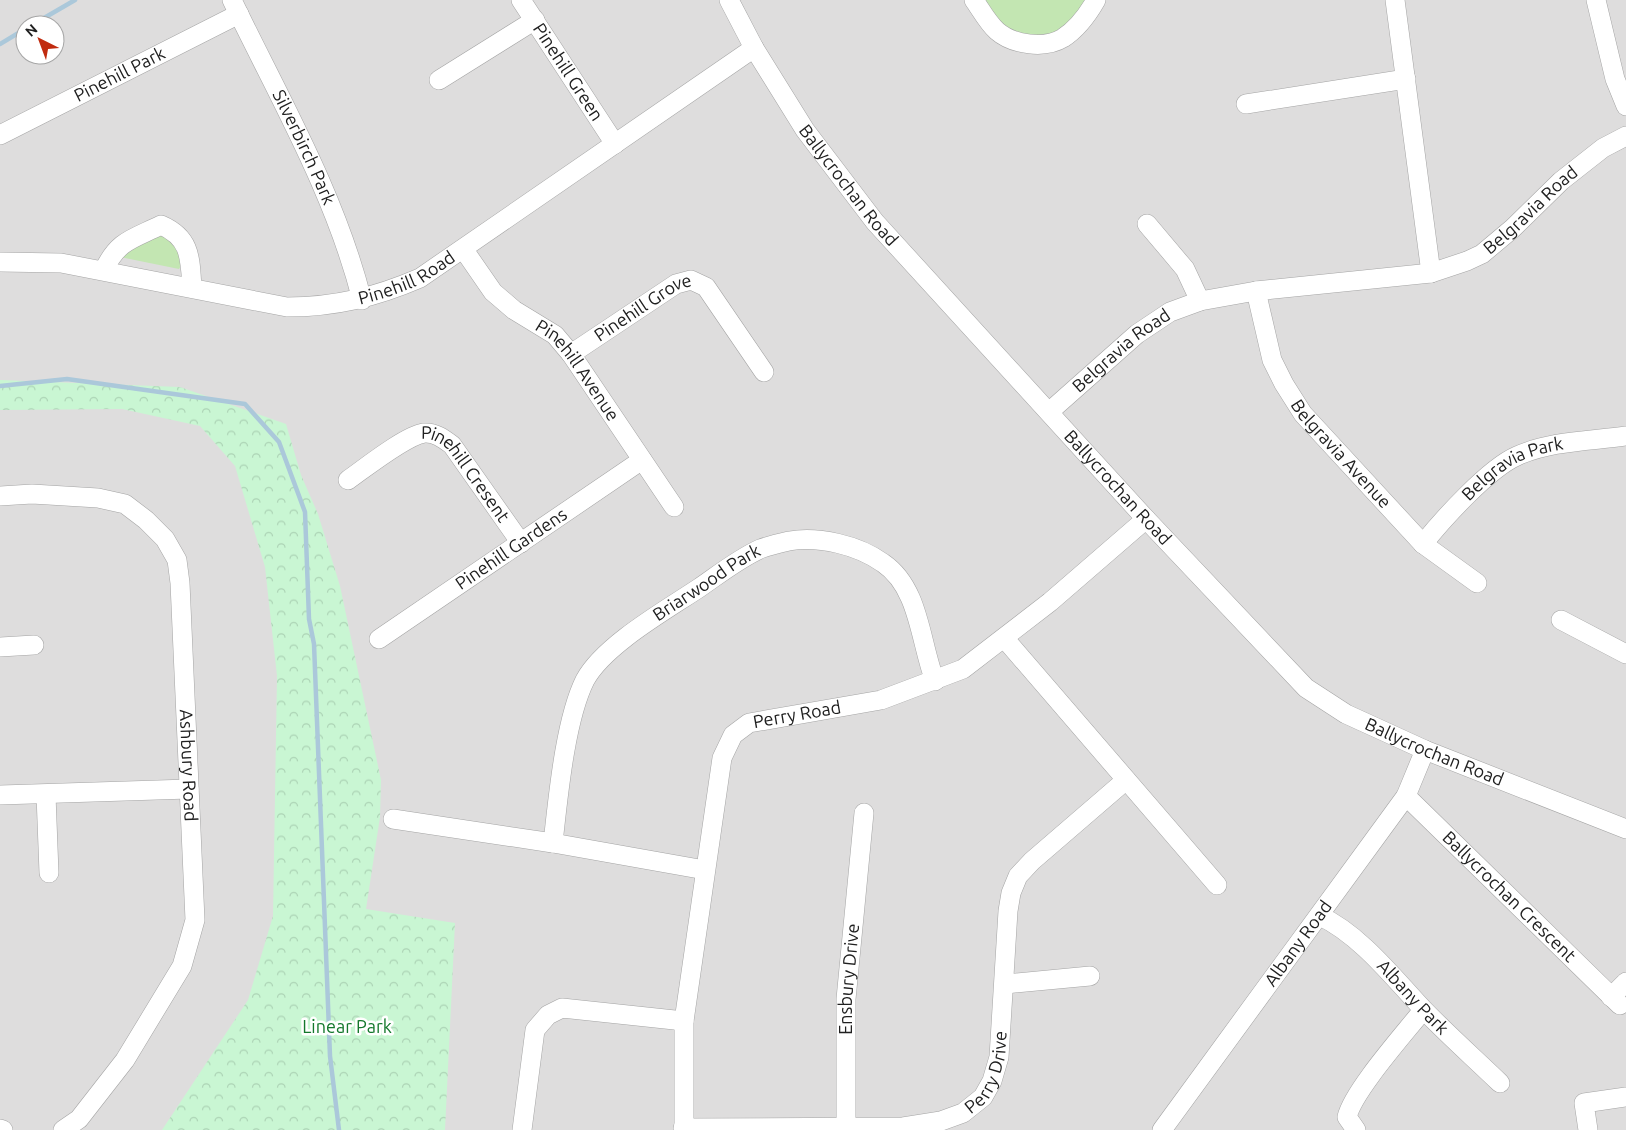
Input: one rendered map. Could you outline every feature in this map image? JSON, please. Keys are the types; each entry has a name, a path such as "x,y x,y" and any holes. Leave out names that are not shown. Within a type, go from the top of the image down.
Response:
{"street":[{"name":"Pinehill Green","path":"521,0 615,144"},
{"name":"Ballycrochan Road","path":"729,0 754,48 805,130 875,222 1146,519 1316,696 1346,714 1425,750 1626,828"},
{"path":"974,0 998,31 1021,43 1040,44 1063,38 1085,18 1096,0"},
{"path":"1395,0 1431,273"},
{"path":"1596,0 1615,78 1626,106"},
{"name":"Pinehill Park","path":"0,135 236,7"},
{"name":"Silverbirch Park","path":"236,7 328,198 346,241 362,300"},
{"path":"439,80 535,20"},
{"name":"Pinehill Road","path":"0,262 61,263 287,307 320,307 362,300 386,293 420,278 464,250 754,48"},
{"path":"1246,104 1406,79"},
{"name":"Belgravia Road","path":"1049,412 1137,334 1170,312 1200,301 1256,291 1431,273 1458,266 1482,254 1513,228 1561,182 1603,148 1626,136"},
{"path":"1147,224 1185,269 1200,301"},
{"path":"104,270 111,255 120,245 161,225 175,231 188,249 192,288"},
{"name":"Pinehill Avenue","path":"464,250 493,292 514,310 555,335 572,354 674,507"},
{"name":"Pinehill Grove","path":"572,354 676,284 692,280 706,287 764,372"},
{"name":"Belgravia Avenue","path":"1256,291 1272,360 1284,384 1303,414 1423,544 1477,583"},
{"name":"Pinehill Cresent","path":"348,480 411,437 425,433 439,436 452,445 521,543"},
{"name":"Belgravia Park","path":"1423,544 1444,517 1494,472 1515,456 1558,445 1626,436"},
{"name":"Pinehill Gardens","path":"380,639 642,460"},
{"name":"Ashbury Road","path":"0,496 32,494 98,498 125,504 146,520 165,539 177,560 180,583 195,920 182,966 124,1060 79,1119 63,1130"},
{"name":"Perry Road","path":"684,1129 684,1020 722,758 733,735 749,723 881,700 935,682 963,669 1005,639 1146,519"},
{"name":"Briarwood Park","path":"552,843 569,739 578,696 586,678 600,661 623,640 760,549 790,541 825,541 851,548 883,563 903,582 912,605 935,682"},
{"path":"1561,620 1626,654"},
{"path":"1005,639 1217,885"},
{"path":"0,647 34,645"},
{"name":"Albany Road","path":"1162,1130 1406,796 1425,750"},
{"name":"Perry Drive","path":"684,1129 903,1127 941,1121 963,1113 974,1106 983,1097 992,1081 1000,1057 1008,911 1011,893 1018,876 1032,861 1126,780"},
{"path":"0,795 189,789"},
{"path":"46,795 49,873"},
{"name":"Ballycrochan Crescent","path":"1406,796 1615,1001 1626,982"},
{"path":"393,819 552,843 705,870"},
{"name":"Ensbury Drive","path":"846,1129 846,999 856,823"},
{"name":"Albany Park","path":"1320,916 1344,931 1383,966 1423,1010 1500,1083"},
{"path":"1005,984 1090,976"},
{"path":"522,1130 535,1030 548,1015 562,1008 684,1020"},
{"path":"1356,1130 1347,1117 1349,1110 1367,1082 1423,1010"},
{"path":"1588,1130 1584,1104 1626,1097"}],"shaded area":[{"path":"0,0 1626,0 1626,1130 0,1130"}],"green space":[{"path":"984,0 1091,0 1064,30 1037,39 1011,32 999,21"},
{"path":"161,233 171,238 183,262 179,269 120,257 121,253"},
{"name":"Linear Park","path":"0,380 180,387 286,424 301,475 318,514 340,586 381,780 380,817 366,909 455,923 445,1130 162,1130 248,1000 273,916 277,676 265,567 235,466 200,426 122,409 0,410"}],"waterway":[{"path":"49,15 75,0"},
{"path":"0,44 15,35"},
{"path":"0,386 67,379 245,404 279,442 305,512 309,619 314,644 330,1056 339,1130"}]}
